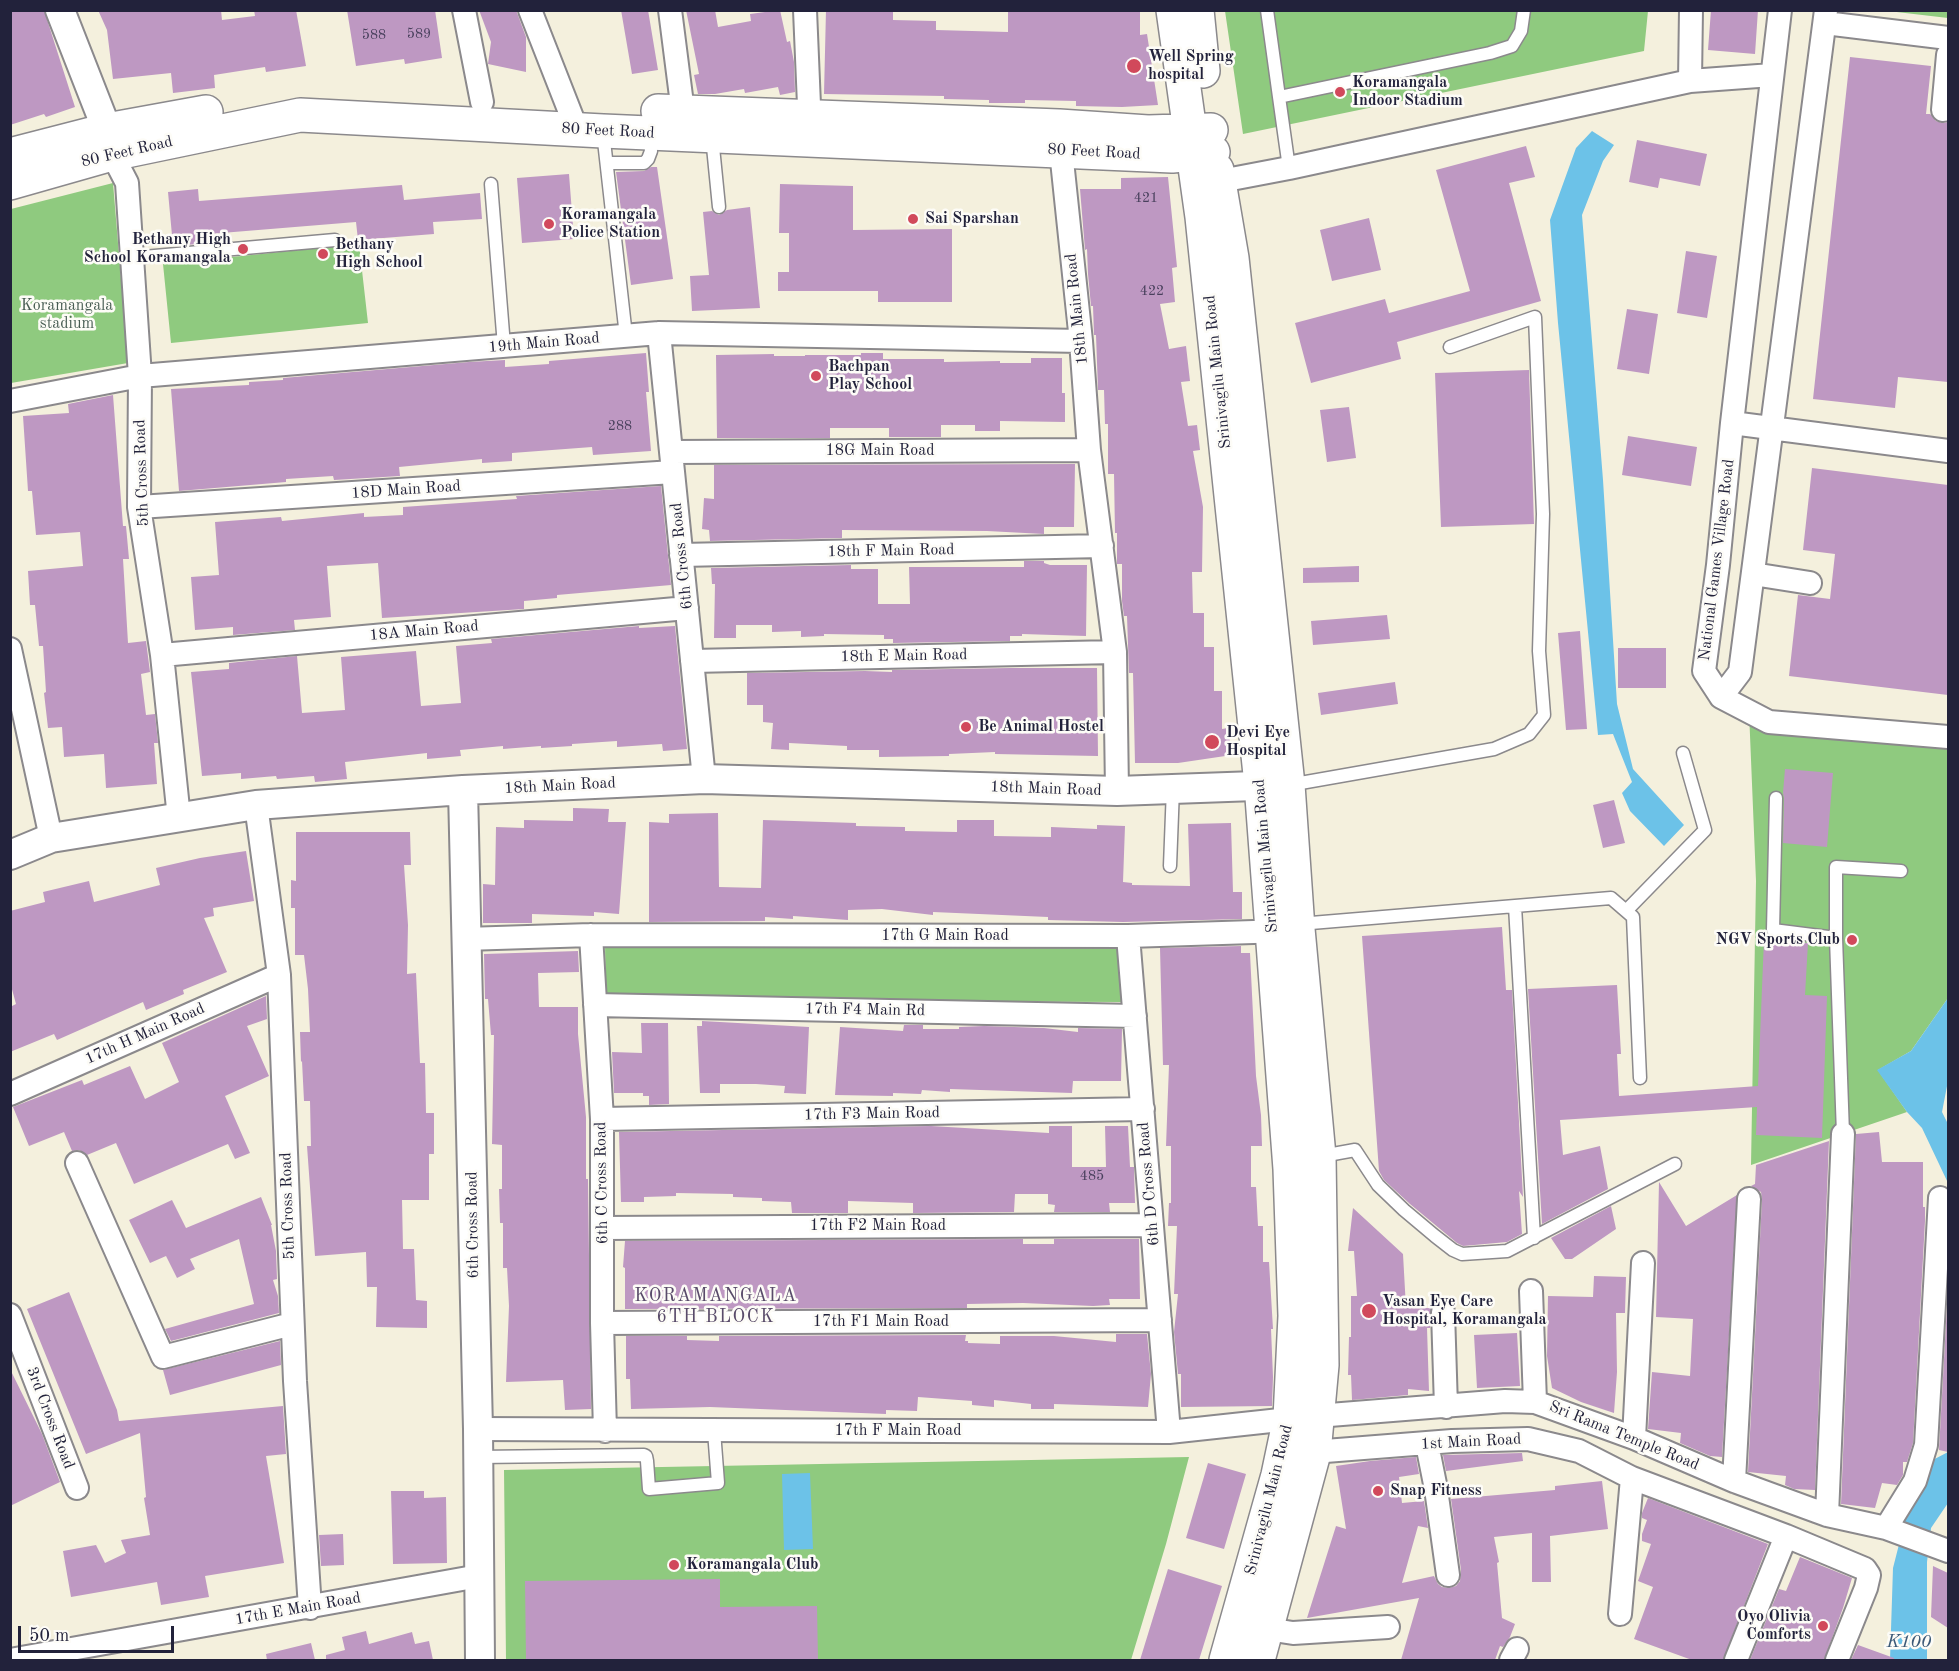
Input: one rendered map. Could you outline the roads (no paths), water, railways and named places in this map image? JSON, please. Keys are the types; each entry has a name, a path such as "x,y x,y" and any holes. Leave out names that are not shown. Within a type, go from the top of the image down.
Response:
{"main road":[{"name":"Srinivagilu Main Road","path":"1173,10 1204,156"},
{"name":"Srinivagilu Main Road","path":"1197,10 1204,156 1290,928 1319,1156 1322,1365 1304,1417 1282,1455 1226,1660"},
{"name":"80 Feet Road","path":"10,183 109,142 291,96 350,100 482,102 589,133 683,112 810,128 1061,150 1204,156"},
{"name":"80 Feet Road","path":"10,155 300,115 589,133 712,136 810,128 1048,125 1148,132 1204,156"},
{"name":"Srinivagilu Main Road","path":"1257,1660 1314,1453 1304,1417 1296,1316 1290,1168 1290,928"}],"street":[{"path":"60,10 109,142"},
{"path":"464,10 482,102"},
{"path":"530,10 589,133"},
{"path":"670,10 683,112"},
{"path":"805,10 810,128"},
{"path":"1690,81 1691,10"},
{"name":"National Games Village Road","path":"1721,697 1704,671 1718,565 1732,423 1780,10"},
{"path":"1948,38 1826,17 1740,672 1721,697 1769,723 1948,737"},
{"path":"1943,110 1948,54"},
{"path":"1204,156 1289,168 1690,81 1772,75"},
{"name":"5th Cross Road","path":"109,142 127,183 140,376 140,507 162,655 179,818"},
{"name":"18th Main Road","path":"1061,150 1081,341 1089,450 1115,652 1117,791"},
{"name":"19th Main Road","path":"10,401 140,376 659,333 1081,341"},
{"name":"6th Cross Road","path":"659,333 704,779"},
{"path":"1732,423 1948,451"},
{"name":"18G Main Road","path":"672,462 1089,450"},
{"name":"18D Main Road","path":"140,507 672,462"},
{"name":"18th F Main Road","path":"681,555 1101,546"},
{"path":"1753,574 1810,583"},
{"name":"18A Main Road","path":"162,655 687,608"},
{"path":"10,649 15,688 51,838"},
{"name":"18th E Main Road","path":"692,661 1115,652"},
{"name":"18th Main Road","path":"10,855 51,838 256,806 463,790 704,779 1117,791 1274,785"},
{"name":"6th Cross Road","path":"463,790 478,1429 480,1660"},
{"name":"5th Cross Road","path":"256,806 279,975 292,1324 310,1608"},
{"name":"17th G Main Road","path":"465,939 591,935 1128,936 1290,928"},
{"name":"6th C Cross Road","path":"591,935 602,1119 602,1323 605,1431"},
{"name":"6th D Cross Road","path":"1128,936 1169,1432"},
{"name":"17th H Main Road","path":"10,1094 279,975"},
{"name":"17th F4 Main Rd","path":"595,1005 1135,1016"},
{"name":"17th F3 Main Road","path":"602,1119 1143,1109"},
{"path":"1827,1515 1843,1134"},
{"path":"77,1163 163,1357 292,1324"},
{"path":"1893,1531 1916,1481 1926,1445 1940,1197"},
{"path":"1734,1481 1749,1199"},
{"name":"17th F2 Main Road","path":"603,1228 1152,1225"},
{"path":"1634,1438 1643,1263"},
{"path":"1531,1291 1535,1402"},
{"path":"1443,1312 1446,1407"},
{"name":"3rd Cross Road","path":"10,1315 76,1488"},
{"name":"17th F1 Main Road","path":"602,1323 1160,1320"},
{"name":"Sri Rama Temple Road","path":"1304,1417 1505,1401 1535,1402 1634,1438 1734,1481 1827,1515 1893,1531 1945,1549"},
{"name":"17th F Main Road","path":"478,1429 1169,1432 1304,1417"},
{"name":"1st Main Road","path":"1282,1455 1452,1441 1528,1439 1579,1451 1632,1478 1786,1536 1867,1571 1869,1575 1866,1588 1837,1660"},
{"path":"1426,1444 1436,1489 1448,1575"},
{"path":"1620,1614 1632,1478"},
{"path":"1736,1660 1786,1536"},
{"name":"17th E Main Road","path":"14,1660 479,1576"},
{"path":"1267,1629 1293,1633 1388,1627"}],"lane":[{"path":"1267,10 1289,168"},
{"path":"1279,97 1490,53 1512,46 1521,31 1524,10"},
{"path":"589,133 626,336"},
{"path":"712,136 719,207"},
{"path":"491,184 504,346"},
{"path":"132,258 334,240"},
{"path":"1274,785 1308,783 1494,749 1529,734 1544,715 1539,651 1543,514 1535,317 1450,347"},
{"path":"1626,911 1705,830 1683,753"},
{"path":"1170,866 1173,788"},
{"path":"1776,798 1773,930 1836,938"},
{"path":"1843,1134 1836,938 1836,867 1901,871"},
{"path":"1290,928 1611,898 1633,917 1640,1078"},
{"path":"1515,906 1534,1238"},
{"path":"1319,1156 1355,1150 1378,1185 1435,1236 1462,1254 1507,1251 1675,1164"},
{"path":"478,1457 644,1455 647,1461 649,1489 718,1483 714,1431"}],"water":[{"path":"1592,131 1614,145 1603,161 1582,215 1603,480 1617,704 1633,769 1684,825 1664,846 1630,811 1622,793 1632,782 1613,734 1598,735 1550,220 1576,148"},
{"path":"1948,998 1948,1081 1942,1112 1948,1124 1948,1183 1922,1128 1907,1112 1877,1070 1911,1051"},
{"name":"K100","path":"1948,1452 1948,1503 1931,1528 1927,1562 1927,1660 1890,1660 1893,1568 1906,1517 1929,1462"},
{"path":"810,1473 813,1549 784,1550 782,1474"}],"place":[{"name":"Well Spring hospital","path":"1134,66"},
{"name":"Koramangala Indoor Stadium","path":"1340,92"},
{"name":"Sai Sparshan","path":"913,219"},
{"name":"Koramangala Police Station","path":"549,224"},
{"name":"Bethany High School Koramangala","path":"243,249"},
{"name":"Bethany High School","path":"323,254"},
{"name":"Bachpan Play School","path":"816,376"},
{"name":"Be Animal Hostel","path":"966,727"},
{"name":"Devi Eye Hospital","path":"1212,742"},
{"name":"NGV Sports Club","path":"1852,940"},
{"name":"Vasan Eye Care Hospital, Koramangala","path":"1369,1311"},
{"name":"Snap Fitness","path":"1378,1491"},
{"name":"Koramangala Club","path":"674,1565"},
{"name":"Oyo Olivia Comforts","path":"1823,1626"}],"district":[{"name":"KORAMANGALA 6TH BLOCK","path":"716,1306"}],"park label":[{"name":"Koramangala stadium","path":"67,315"}]}
